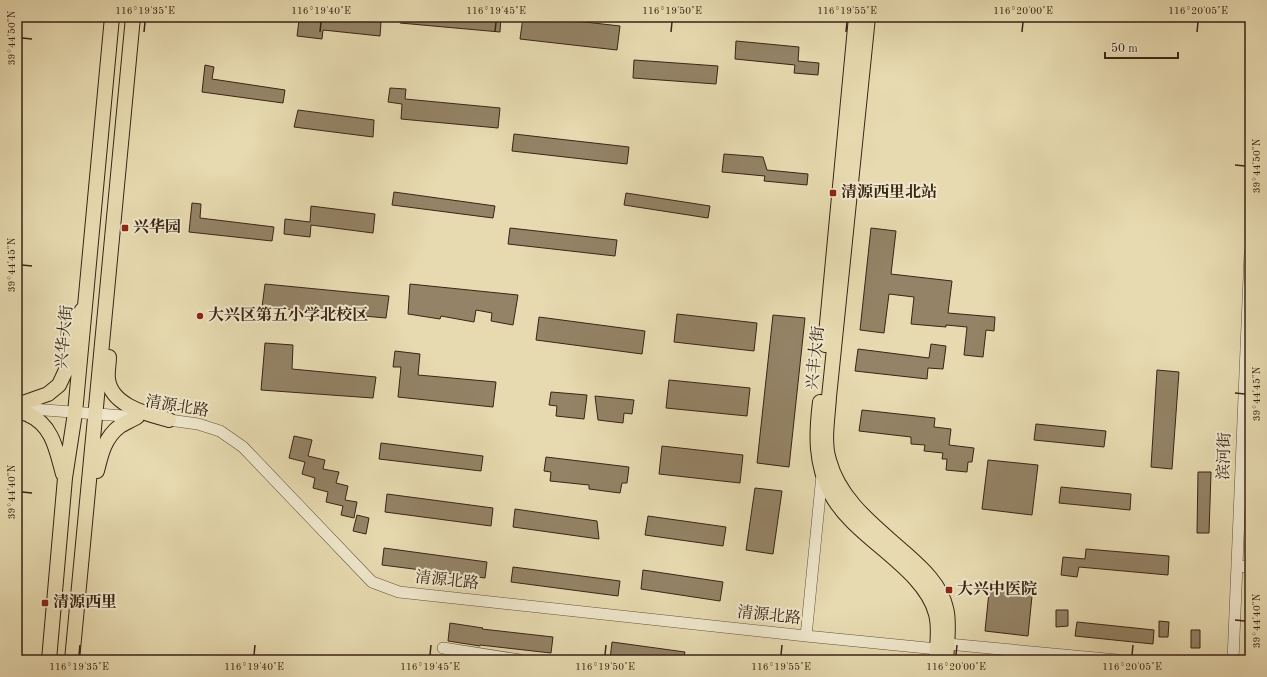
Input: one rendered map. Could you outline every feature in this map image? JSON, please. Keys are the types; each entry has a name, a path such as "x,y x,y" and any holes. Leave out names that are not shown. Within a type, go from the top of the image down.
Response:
{"main road":[{"name":"兴华大街","path":"49,660 64,478 75,412 112,17"},
{"path":"72,660 133,17"},
{"name":"兴丰大街","path":"856,17 816,432 818,454 822,473 831,494 844,512 914,577 930,600 936,615 940,651 946,660"},
{"name":"兴丰大街","path":"868,17 829,397 826,440 828,460 843,493 864,516 926,571 939,591 947,608 940,651"},
{"path":"17,406 48,394 59,385 66,370 72,328 86,304"},
{"path":"104,316 110,349 108,380 114,394 125,404 142,413 169,420"},
{"path":"17,412 30,415 41,423 51,436 64,478"},
{"path":"86,504 101,453 109,438 120,426 137,417"}],"street":[{"name":"滨河街","path":"1233,660 1250,253"},
{"name":"清源北路","path":"17,406 169,420 198,424 220,431 243,447 372,582 399,592 940,651 1117,660"},
{"path":"806,636 822,473"},
{"path":"1237,566 1250,567"},
{"path":"443,648 520,660"}],"path":[{"path":"17,485 17,502"}],"building":[{"path":"322,17 381,22 380,36 323,30 322,39 297,36 299,20 322,22"},
{"path":"400,17 501,17 500,32 400,23"},
{"path":"523,17 541,17 620,26 617,50 520,39"},
{"path":"736,41 799,47 798,61 819,63 818,75 794,73 795,65 735,59"},
{"path":"634,60 718,66 716,84 633,78"},
{"path":"205,65 214,67 212,79 285,90 283,103 202,92"},
{"path":"390,88 406,89 405,99 500,108 498,128 401,119 402,104 388,102"},
{"path":"298,110 374,120 373,137 294,127"},
{"path":"514,134 629,147 627,164 512,151"},
{"path":"724,154 763,157 767,170 808,174 807,185 764,181 765,176 722,172"},
{"path":"394,192 495,206 493,218 392,205"},
{"path":"626,193 710,206 708,218 624,205"},
{"path":"192,203 201,204 200,218 274,227 272,241 189,232"},
{"path":"311,206 375,214 373,233 311,225 310,237 284,234 285,219 310,222"},
{"path":"510,228 617,240 615,256 508,244"},
{"path":"871,228 896,231 891,274 952,281 948,313 995,317 994,331 986,330 983,357 964,355 967,327 911,324 914,297 889,294 884,333 860,330"},
{"path":"265,284 389,296 386,318 262,307"},
{"path":"410,284 518,295 513,325 491,321 492,313 476,310 474,322 441,316 440,319 408,314"},
{"path":"677,314 757,323 754,351 674,342"},
{"path":"773,315 805,318 789,467 757,463"},
{"path":"539,317 645,331 642,354 536,340"},
{"path":"265,343 293,345 292,369 376,377 373,398 261,390"},
{"path":"931,344 946,346 943,369 928,368 927,379 855,371 858,349 929,358"},
{"path":"395,351 420,354 418,375 496,382 493,407 398,397 401,367 393,367"},
{"path":"1157,370 1179,372 1172,469 1151,467"},
{"path":"669,380 750,388 747,416 666,408"},
{"path":"551,392 587,395 584,419 556,416 557,406 549,405"},
{"path":"595,396 634,400 632,414 624,413 623,423 598,420"},
{"path":"862,410 935,418 934,427 951,429 949,445 974,448 972,462 968,462 967,472 946,470 947,459 942,459 943,453 924,451 925,445 911,444 911,437 859,431"},
{"path":"1036,424 1106,431 1104,447 1034,440"},
{"path":"294,436 312,440 308,456 325,460 323,469 339,472 336,483 348,486 345,500 357,502 354,518 341,515 343,506 326,502 328,492 313,488 315,478 302,474 305,462 289,458"},
{"path":"381,443 483,456 481,471 379,459"},
{"path":"662,446 743,455 740,483 659,474"},
{"path":"546,457 629,467 627,483 622,483 620,493 589,489 589,485 550,481 551,472 544,471"},
{"path":"988,460 1038,465 1032,515 982,509"},
{"path":"1198,472 1211,472 1209,533 1197,533"},
{"path":"1061,487 1131,494 1130,510 1059,503"},
{"path":"755,488 782,491 773,554 746,550"},
{"path":"387,494 493,508 491,526 385,512"},
{"path":"515,509 597,521 599,539 513,527"},
{"path":"357,515 369,518 366,534 353,531"},
{"path":"648,516 726,527 723,546 645,535"},
{"path":"384,548 487,562 485,578 382,565"},
{"path":"1086,549 1169,556 1168,575 1079,567 1077,577 1061,575 1063,557 1085,559"},
{"path":"513,567 620,581 618,596 511,582"},
{"path":"643,570 723,582 720,601 641,589"},
{"path":"990,582 1033,586 1028,636 985,631"},
{"path":"1056,610 1068,610 1068,626 1056,627"},
{"path":"1159,621 1169,622 1168,637 1159,637"},
{"path":"1077,622 1154,630 1153,644 1075,636"},
{"path":"450,623 483,628 482,629 553,637 551,653 480,646 448,641"},
{"path":"1191,630 1200,630 1200,648 1191,648"},
{"path":"612,642 685,652 683,660 610,659"}],"place":[{"name":"清源西里北站","path":"833,193"},
{"name":"兴华园","path":"125,228"},
{"name":"大兴区第五小学北校区","path":"200,316"},
{"name":"大兴中医院","path":"949,590"},
{"name":"清源西里","path":"45,603"}]}
